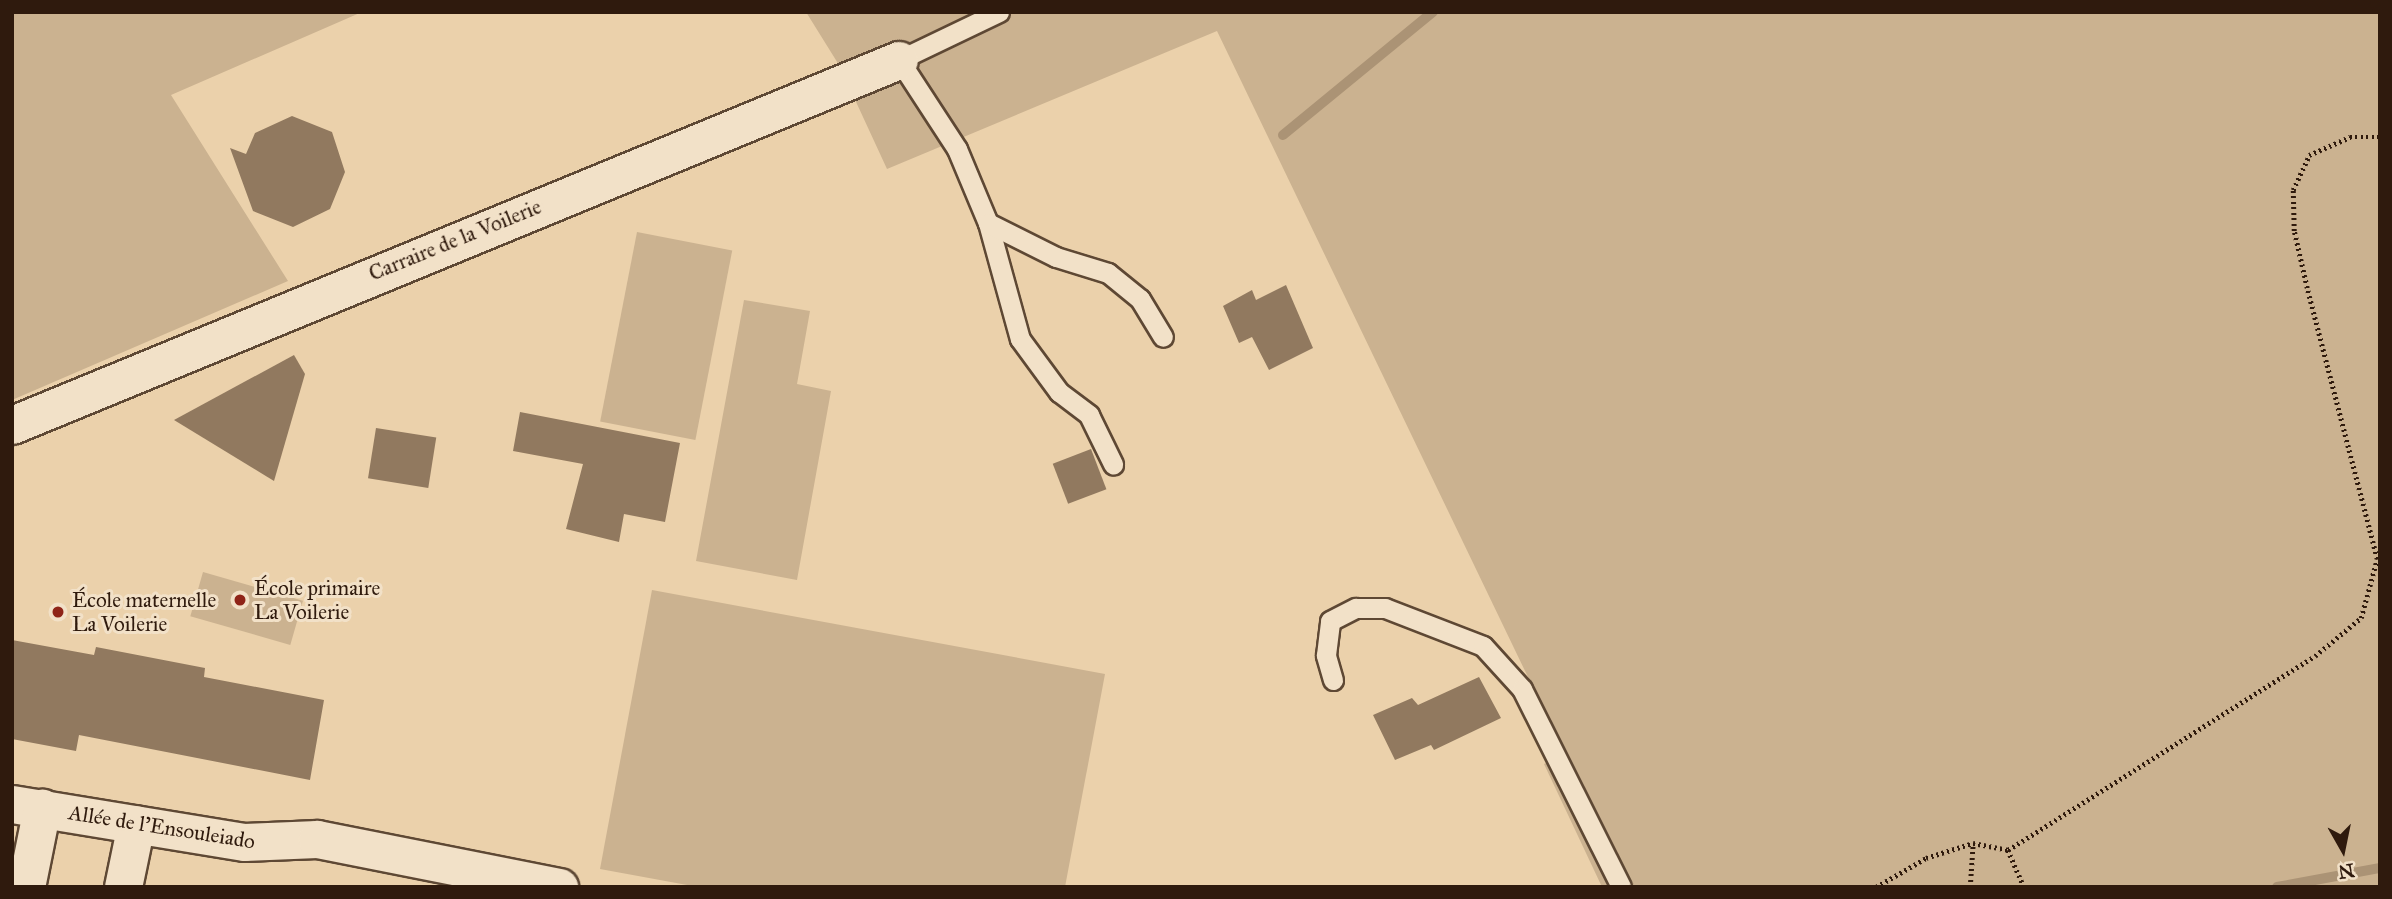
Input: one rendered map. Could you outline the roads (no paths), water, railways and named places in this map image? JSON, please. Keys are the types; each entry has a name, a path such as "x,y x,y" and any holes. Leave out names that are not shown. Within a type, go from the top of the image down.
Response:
{"street":[{"name":"Carraire de la Voilerie","path":"12,425 899,60"},
{"name":"Allée de l'Ensouleiado","path":"27,806 244,842 294,837 559,887"},
{"path":"26,887 27,806"},
{"path":"123,887 136,824"}],"lane":[{"path":"999,12 899,60 957,149 988,223 1020,339 1059,392 1089,415 1113,464"},
{"path":"988,223 1056,257 1108,273 1140,299 1163,337"},
{"path":"1333,680 1326,655 1330,621 1356,608 1385,608 1483,646 1522,689 1621,887"}],"waterway":[{"path":"1283,135 1433,12"},
{"path":"2277,887 2380,868"}],"place":[{"name":"École primaire La Voilerie","path":"240,600"},
{"name":"École maternelle La Voilerie","path":"58,612"}]}
